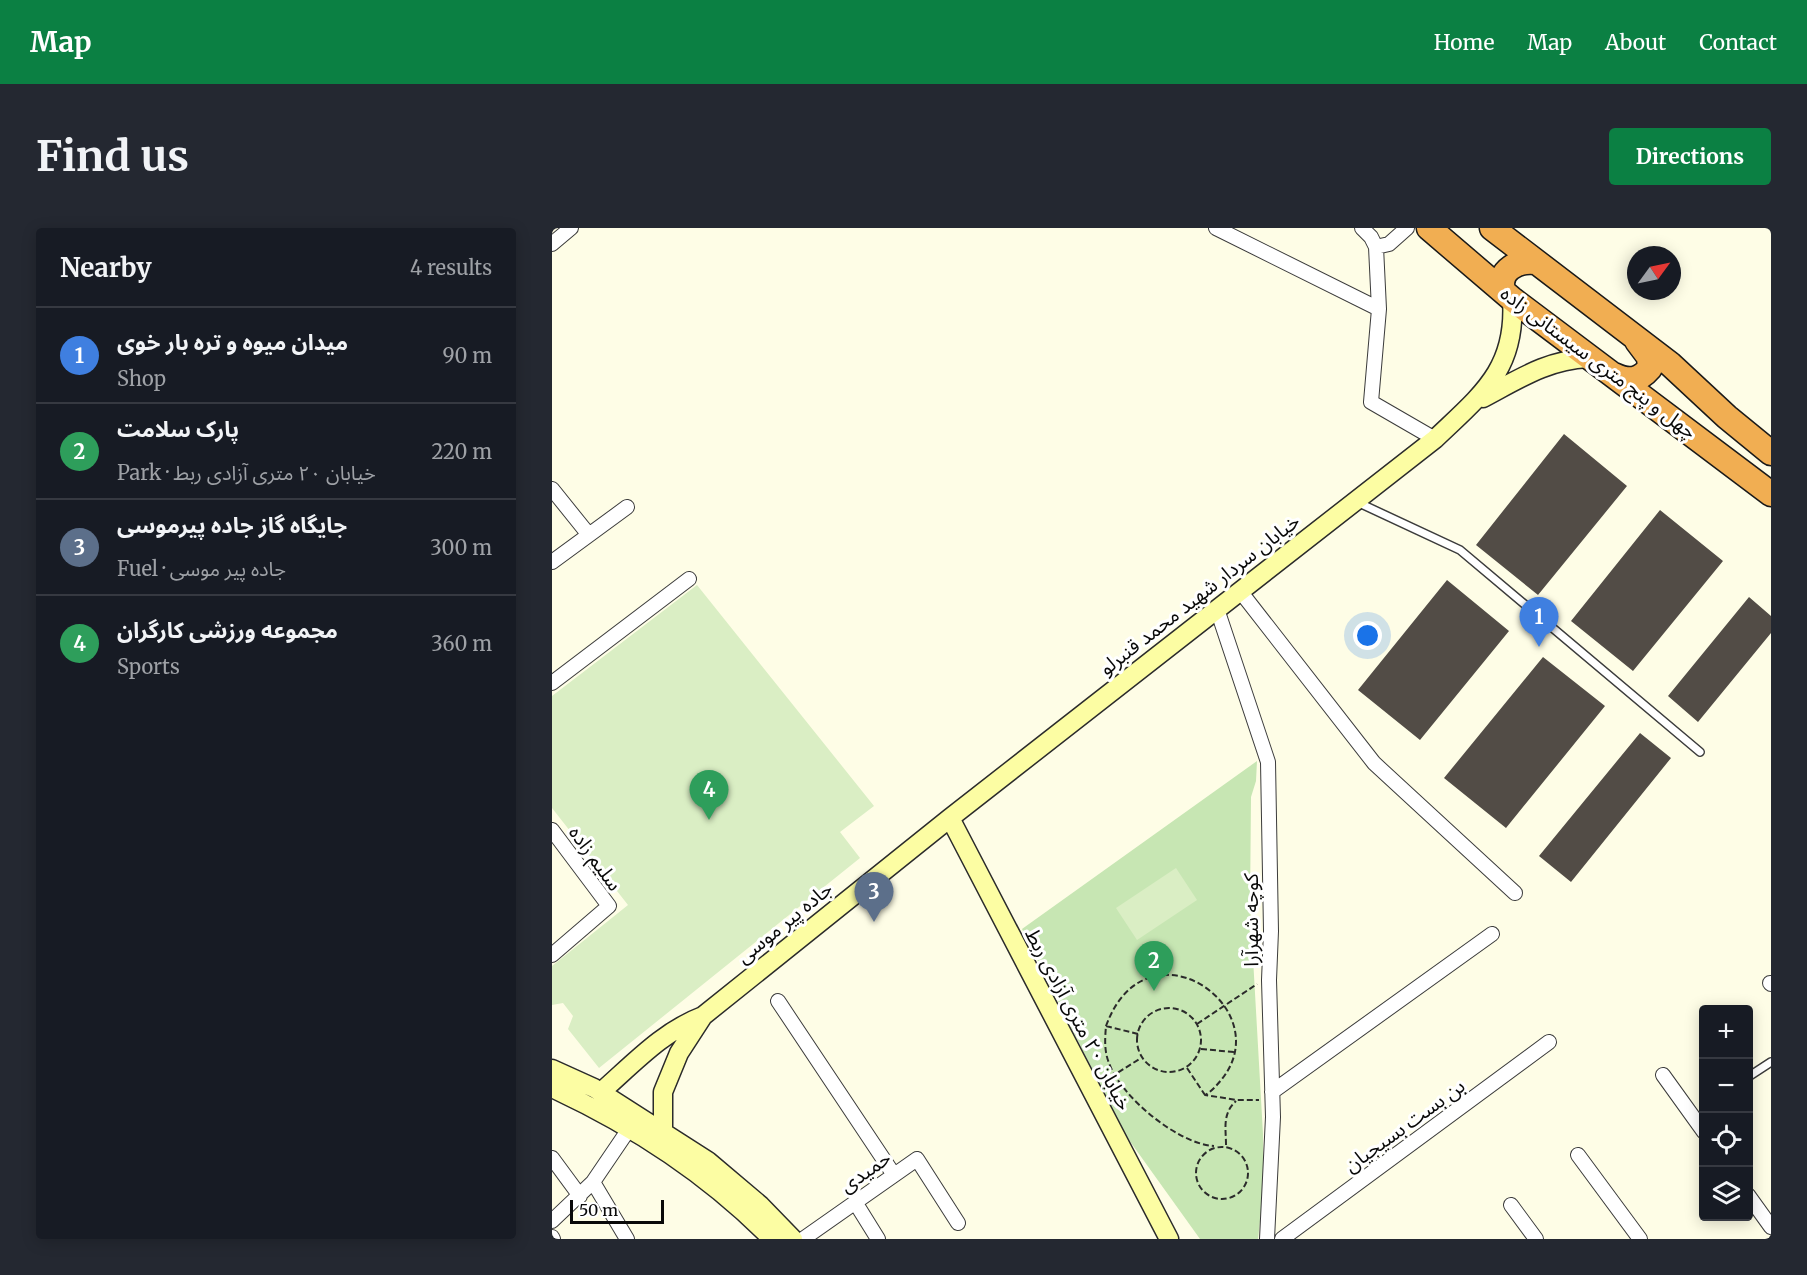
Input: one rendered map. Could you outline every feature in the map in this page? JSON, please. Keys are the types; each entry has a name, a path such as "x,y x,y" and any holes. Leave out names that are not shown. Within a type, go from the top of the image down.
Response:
{"highway":[{"name":"چهل و پنج متری سیستانی زاده","path":"1429,228 1508,295 1588,358 1771,494"},
{"name":"چهل و پنج متری سیستانی زاده","path":"1492,228 1670,364 1727,417 1771,453"},
{"path":"1508,295 1501,284 1504,274 1518,263 1535,262"},
{"path":"1612,374 1625,380 1634,380 1642,377 1650,368 1649,357 1635,338"}],"main road":[{"path":"1473,402 1498,372 1507,350 1513,316 1508,295"},
{"path":"1473,402 1538,368 1588,358"},
{"name":"خیابان سردار شهید محمد قنبرلو","path":"950,818 1435,439 1473,402"},
{"name":"جاده پیر موسی","path":"703,1016 950,818"},
{"name":"خیابان ۲۰ متری آزادی ربط","path":"950,818 1169,1239"},
{"path":"601,1092 660,1040 684,1023 703,1016"},
{"path":"663,1131 663,1092 679,1053 703,1016"},
{"path":"552,1069 601,1092 708,1161 760,1205 793,1239"},
{"path":"552,1088 587,1104 697,1173 749,1216 772,1239"}],"street":[{"path":"552,244 571,228"},
{"path":"1216,228 1379,309"},
{"path":"1362,228 1371,237 1376,248 1379,309 1371,402 1435,439"},
{"path":"1376,248 1389,244 1407,228"},
{"path":"552,489 589,535"},
{"path":"552,562 627,507"},
{"path":"552,682 689,579"},
{"path":"1240,591 1374,763 1515,892"},
{"name":"کوچه شهرآرا","path":"1217,609 1268,762 1272,1096 1267,1239"},
{"name":"سلیم زاده","path":"552,830 609,906 552,955"},
{"path":"1272,1096 1492,934"},
{"path":"778,1001 894,1175"},
{"name":"بن بست بسیجیان","path":"1282,1239 1549,1042"},
{"path":"1663,1075 1699,1125"},
{"path":"552,1221 593,1182 629,1129"},
{"path":"1578,1155 1640,1239"},
{"path":"552,1158 580,1196"},
{"name":"حمیدی","path":"804,1239 917,1159 958,1223"},
{"path":"593,1182 627,1239"},
{"path":"1753,1201 1771,1227"},
{"path":"855,1202 878,1239"},
{"path":"1511,1205 1536,1239"}],"lane":[{"path":"1355,501 1460,550 1700,752"},
{"path":"1753,1074 1771,1062"}],"path":[{"path":"1205,1095 1225,1075 1231,1066 1235,1052 1236,1039 1224,1006 1207,987 1175,974 1148,979 1128,991 1117,1002 1106,1026 1106,1050 1109,1063 1133,1099 1154,1119 1203,1146 1226,1145 1243,1158 1249,1169 1248,1181 1243,1189 1226,1199 1206,1195 1199,1188 1196,1178 1195,1169 1199,1158 1214,1146"},
{"path":"1196,1024 1270,976"},
{"path":"1174,1008 1187,1013 1196,1024 1201,1035 1202,1049 1196,1060 1187,1068 1174,1073 1160,1071 1141,1058 1136,1042 1138,1029 1147,1017 1157,1010 1174,1008"},
{"path":"1106,1026 1138,1034"},
{"path":"1202,1049 1235,1052"},
{"path":"1091,1090 1141,1058"},
{"path":"1187,1068 1205,1095 1237,1100 1272,1096"},
{"path":"1226,1145 1224,1122 1231,1106 1237,1100"}],"green space":[{"path":"697,585 874,806 840,832 860,858 599,1068 568,1029 573,1016 563,1003 552,1005 552,966 628,905 552,808 552,696"},
{"path":"1257,761 1256,781 1251,797 1250,905 1263,1134 1263,1195 1258,1239 1200,1239 1124,1133 1022,929"},
{"path":"1176,868 1197,900 1137,940 1116,908"}],"building":[{"path":"1564,434 1627,486 1538,595 1476,545"},
{"path":"1660,510 1723,561 1633,671 1571,621"},
{"path":"1447,580 1509,631 1420,740 1358,690"},
{"path":"1749,597 1771,616 1771,633 1698,722 1668,696"},
{"path":"1543,657 1605,706 1506,828 1444,778"},
{"path":"1640,733 1671,758 1571,882 1539,856"}],"place":[{"name":"میدان میوه و تره بار خوی","path":"1539,647"},
{"name":"مجموعه ورزشی کارگران","path":"709,820"},
{"name":"جایگاه گاز جاده پیرموسی","path":"874,922"},
{"name":"پارک سلامت","path":"1154,991"}]}
